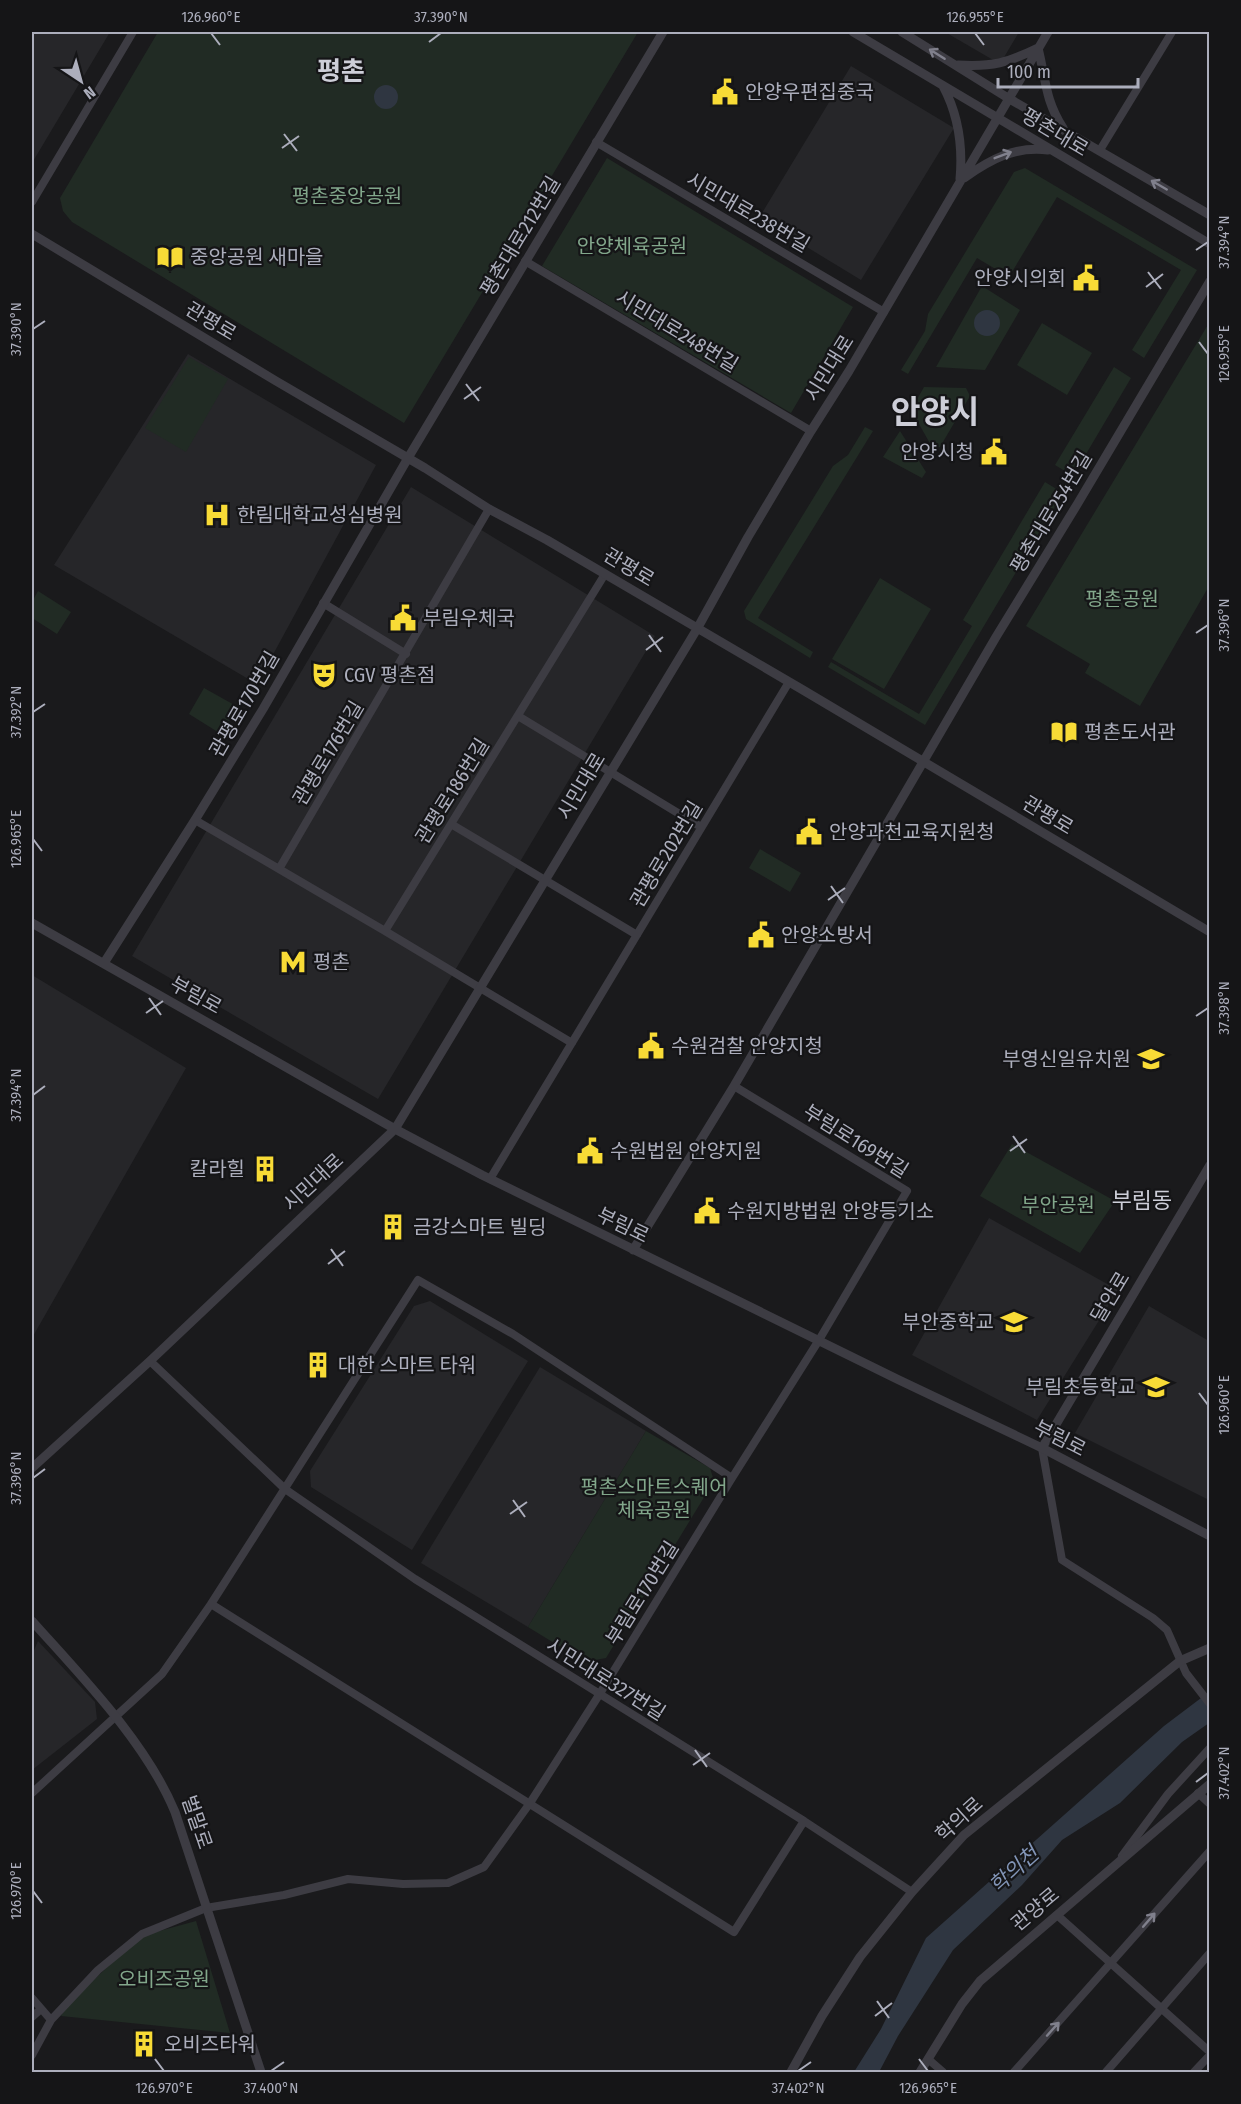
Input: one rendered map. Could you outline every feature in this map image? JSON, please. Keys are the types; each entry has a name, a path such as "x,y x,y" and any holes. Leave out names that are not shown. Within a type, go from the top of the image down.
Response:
{"street":[{"path":"32,202 133,32"},
{"name":"평촌대로212번길","path":"408,458 663,32"},
{"name":"평촌대로","path":"853,32 1209,244"},
{"name":"평촌대로","path":"902,32 916,35 956,65 1008,98 1209,215"},
{"name":"시민대로","path":"32,1468 150,1361 395,1129 697,629 811,431 884,312 1048,32"},
{"path":"1100,150 1172,32"},
{"path":"956,65 994,65 1014,60 1038,48 1052,112 1064,130"},
{"path":"943,86 953,106 957,121 962,155 960,181"},
{"name":"시민대로238번길","path":"596,142 884,312"},
{"path":"960,181 984,164 1014,151 1036,149 1052,151"},
{"name":"관평로","path":"32,234 408,458 489,509 547,540 789,682 1209,932"},
{"name":"시민대로248번길","path":"525,261 811,431"},
{"name":"평촌대로254번길","path":"633,1250 734,1086 996,636 1078,503 1209,281"},
{"name":"관평로170번길","path":"104,963 263,709 408,458"},
{"name":"관평로176번길","path":"279,868 489,509"},
{"name":"관평로186번길","path":"385,931 605,574"},
{"path":"323,603 406,654"},
{"name":"관평로202번길","path":"490,1179 789,682"},
{"path":"518,716 701,827"},
{"path":"195,820 572,1043"},
{"path":"451,824 637,935"},
{"name":"부림로","path":"32,923 395,1129 490,1179 1042,1448 1209,1536"},
{"name":"부림로169번길","path":"734,1086 907,1191 819,1340"},
{"name":"달안로","path":"1042,1448 1209,1165"},
{"path":"32,1793 162,1674 212,1604 418,1280 513,1334 732,1478"},
{"name":"부림로170번길","path":"32,2055 51,2020 98,1970 142,1934 206,1908 284,1895 348,1879 403,1884 448,1883 484,1867 530,1803 599,1695 819,1340"},
{"name":"시민대로327번길","path":"150,1361 285,1489 416,1579 804,1821 912,1892"},
{"path":"1042,1448 1062,1560 1153,1618 1167,1630 1186,1673 1209,1704"},
{"path":"212,1604 734,1932 804,1821"},
{"name":"벌말로","path":"32,1621 115,1718 155,1771 168,1793 261,2073"},
{"name":"학의로","path":"791,2073 822,2016 860,1957 912,1892 964,1835 1180,1661 1209,1648"},
{"path":"1118,1861 1168,1794 1209,1748"},
{"name":"관양로","path":"920,2073 962,2004 980,1981 1209,1784"},
{"path":"1198,1793 1209,1804"},
{"path":"1014,2073 1209,1851"},
{"path":"1056,1915 1209,2053 1194,2073"},
{"path":"1106,2073 1209,1953"},
{"path":"32,1998 51,2020"},
{"path":"32,2017 41,2008"},
{"path":"928,2059 943,2073"}],"shaded area":[{"path":"32,32 110,32 32,163"},
{"path":"945,32 1019,32 1000,64"},
{"path":"851,66 954,128 861,280 759,218"},
{"name":"한림대학교성심병원","path":"188,354 376,465 257,684 54,565"},
{"path":"411,487 655,636 378,1099 132,956"},
{"path":"32,975 186,1068 32,1338"},
{"name":"부안중학교","path":"989,1218 1118,1290 1037,1420 912,1355"},
{"path":"430,1301 528,1361 412,1550 311,1487 310,1471 414,1306"},
{"name":"부림초등학교","path":"1149,1306 1209,1341 1209,1500 1075,1433"},
{"path":"540,1367 646,1431 528,1627 421,1563"},
{"path":"38,1641 95,1702 97,1719 32,1770 32,1655"}],"green space":[{"name":"평촌중앙공원","path":"158,32 638,32 404,423 72,222 63,211 60,198"},
{"name":"안양체육공원","path":"607,158 853,307 791,413 542,266"},
{"path":"1025,168 1197,270 1144,358 1132,350 1181,270 1057,197 1009,277 977,258 908,374 901,370 925,331 928,314 1014,172"},
{"path":"982,286 1020,310 985,370 936,367"},
{"path":"1042,323 1092,353 1067,395 1017,365"},
{"name":"평촌공원","path":"1209,323 1209,586 1140,706 1085,673 1090,664 1026,626"},
{"path":"189,357 228,379 186,452 145,428"},
{"path":"1114,367 1131,378 1073,476 1055,465"},
{"path":"924,387 966,388 970,396 940,447 932,447 911,410"},
{"path":"865,427 873,431 758,618 813,652 810,658 746,619 744,611 833,466 848,455"},
{"path":"900,431 926,472 922,478 883,457"},
{"path":"1045,482 1063,493 925,725 828,667 831,662 919,714 972,626 963,620"},
{"path":"880,578 931,609 884,689 832,659"},
{"path":"38,591 71,612 57,634 32,618 32,602"},
{"path":"204,688 238,707 221,734 189,714"},
{"path":"760,849 801,873 790,892 749,868"},
{"name":"부안공원","path":"1012,1144 1115,1201 1080,1253 980,1196"},
{"name":"평촌스마트스퀘어 체육공원","path":"646,1431 710,1468 714,1481 606,1658 585,1662 528,1627"},
{"name":"오비즈공원","path":"196,1921 230,2033 61,2016 67,2005 133,1943 152,1933"}],"water":[{"path":"386,85 395,88 398,97 395,106 386,109 377,106 374,97 377,88"},
{"path":"987,310 996,314 1000,323 996,332 987,336 978,332 974,323 978,314"},
{"name":"학의천","path":"1209,1692 1209,1723 1182,1742 1120,1803 1062,1840 1022,1885 953,1950 898,2036 879,2072 854,2072 881,2029 926,1938 1164,1726"}],"place":[{"name":"안양우편집중국","path":"725,92"},
{"name":"중앙공원 새마을","path":"170,257"},
{"name":"안양시의회","path":"1086,278"},
{"name":"안양시청","path":"994,452"},
{"name":"한림대학교성심병원","path":"217,515"},
{"name":"부림우체국","path":"403,618"},
{"name":"CGV 평촌점","path":"324,675"},
{"name":"평촌도서관","path":"1064,732"},
{"name":"안양과천교육지원청","path":"809,832"},
{"name":"안양소방서","path":"761,935"},
{"name":"평촌","path":"293,962"},
{"name":"수원검찰 안양지청","path":"651,1046"},
{"name":"부영신일유치원","path":"1151,1059"},
{"name":"수원법원 안양지원","path":"590,1151"},
{"name":"칼라힐","path":"265,1169"},
{"name":"수원지방법원 안양등기소","path":"707,1211"},
{"name":"금강스마트 빌딩","path":"393,1227"},
{"name":"부안중학교","path":"1014,1322"},
{"name":"대한 스마트 타워","path":"318,1365"},
{"name":"부림초등학교","path":"1156,1387"},
{"name":"오비즈타워","path":"144,2044"}],"district":[{"name":"평촌","path":"341,71"},
{"name":"안양시","path":"935,412"},
{"name":"부림동","path":"1142,1200"}]}
